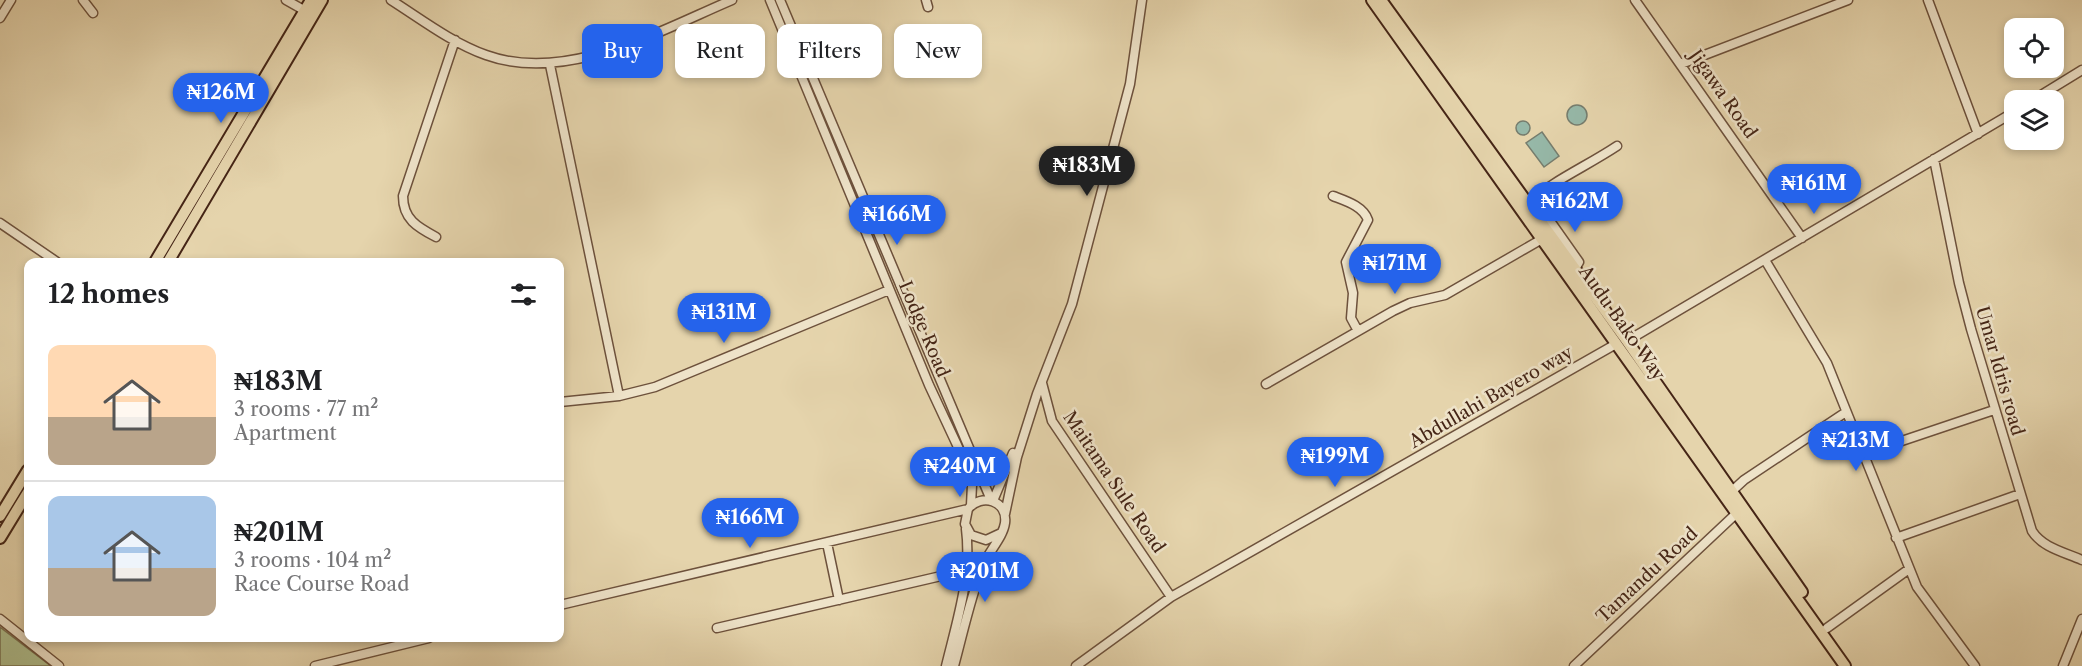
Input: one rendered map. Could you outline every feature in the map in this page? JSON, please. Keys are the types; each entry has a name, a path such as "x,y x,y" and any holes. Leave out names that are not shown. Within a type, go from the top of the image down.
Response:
{"main road":[{"path":"170,258 309,13 311,0"},
{"path":"157,258 309,13 322,0"},
{"name":"Audu Bako Way","path":"1372,0 1542,239 1622,343 1731,492 1739,511 1854,666"},
{"name":"Audu Bako Way","path":"1381,0 1575,268 1622,343 1845,666"},
{"path":"0,516 24,477"},
{"path":"0,538 24,499"}],"street":[{"path":"0,18 11,0"},
{"path":"83,0 93,13"},
{"path":"286,0 309,13"},
{"path":"391,0 455,40 486,55 506,61 550,64 595,54 732,0"},
{"name":"Lodge Road","path":"770,0 889,290 964,460 972,485 969,507"},
{"name":"Lodge Road","path":"780,0 992,501"},
{"path":"992,501 1075,292 1130,84 1142,0"},
{"name":"Jigawa Road","path":"1635,0 1682,63 1803,237"},
{"path":"1682,63 1848,0"},
{"path":"1928,0 1978,134"},
{"path":"436,237 408,219 403,207 403,196 455,40"},
{"path":"550,64 619,396"},
{"path":"2050,90 2082,70"},
{"name":"Abdullahi Bayero way","path":"1076,666 1171,597 1622,343 2004,118"},
{"path":"1528,203 1546,187 1584,168 1617,146"},
{"name":"Umar Idris road","path":"1934,159 1959,284 2020,494 2038,540 2082,560"},
{"path":"1333,196 1351,203 1364,212 1368,220 1346,262 1353,293 1351,318 1358,331"},
{"path":"0,223 51,258"},
{"path":"1266,384 1404,305 1445,295 1542,239"},
{"path":"1765,260 1819,346 1917,587 1975,666"},
{"path":"564,402 619,396 655,387 889,290"},
{"name":"Maitama Sule Road","path":"1041,380 1052,421 1171,597"},
{"path":"954,666 978,579 990,550 1006,521 1005,514 1017,457 1036,394"},
{"path":"1863,454 1994,410"},
{"path":"1731,492 1744,480 1846,412"},
{"path":"1896,538 2020,494"},
{"path":"564,604 827,543 969,507 980,500 992,501 1005,514"},
{"path":"946,666 965,582 968,557 965,524 969,507"},
{"name":"Tamandu Road","path":"1574,666 1739,511"},
{"path":"946,513 965,524 971,535 986,540 1001,533"},
{"path":"827,543 839,600"},
{"path":"1827,628 1909,569"},
{"path":"717,628 954,573"},
{"path":"0,619 24,638"},
{"path":"2063,666 2082,619"},
{"path":"29,642 59,666"},
{"path":"315,666 413,642"}],"green space":[{"path":"0,627 51,666 0,666"}],"shaded area":[{"path":"1577,105 1584,108 1587,115 1584,122 1577,125 1570,122 1567,115 1570,108"},
{"path":"1520,121 1526,121 1530,128 1526,135 1520,135 1516,131 1516,125"},
{"path":"1542,132 1559,156 1544,167 1526,143"}]}
